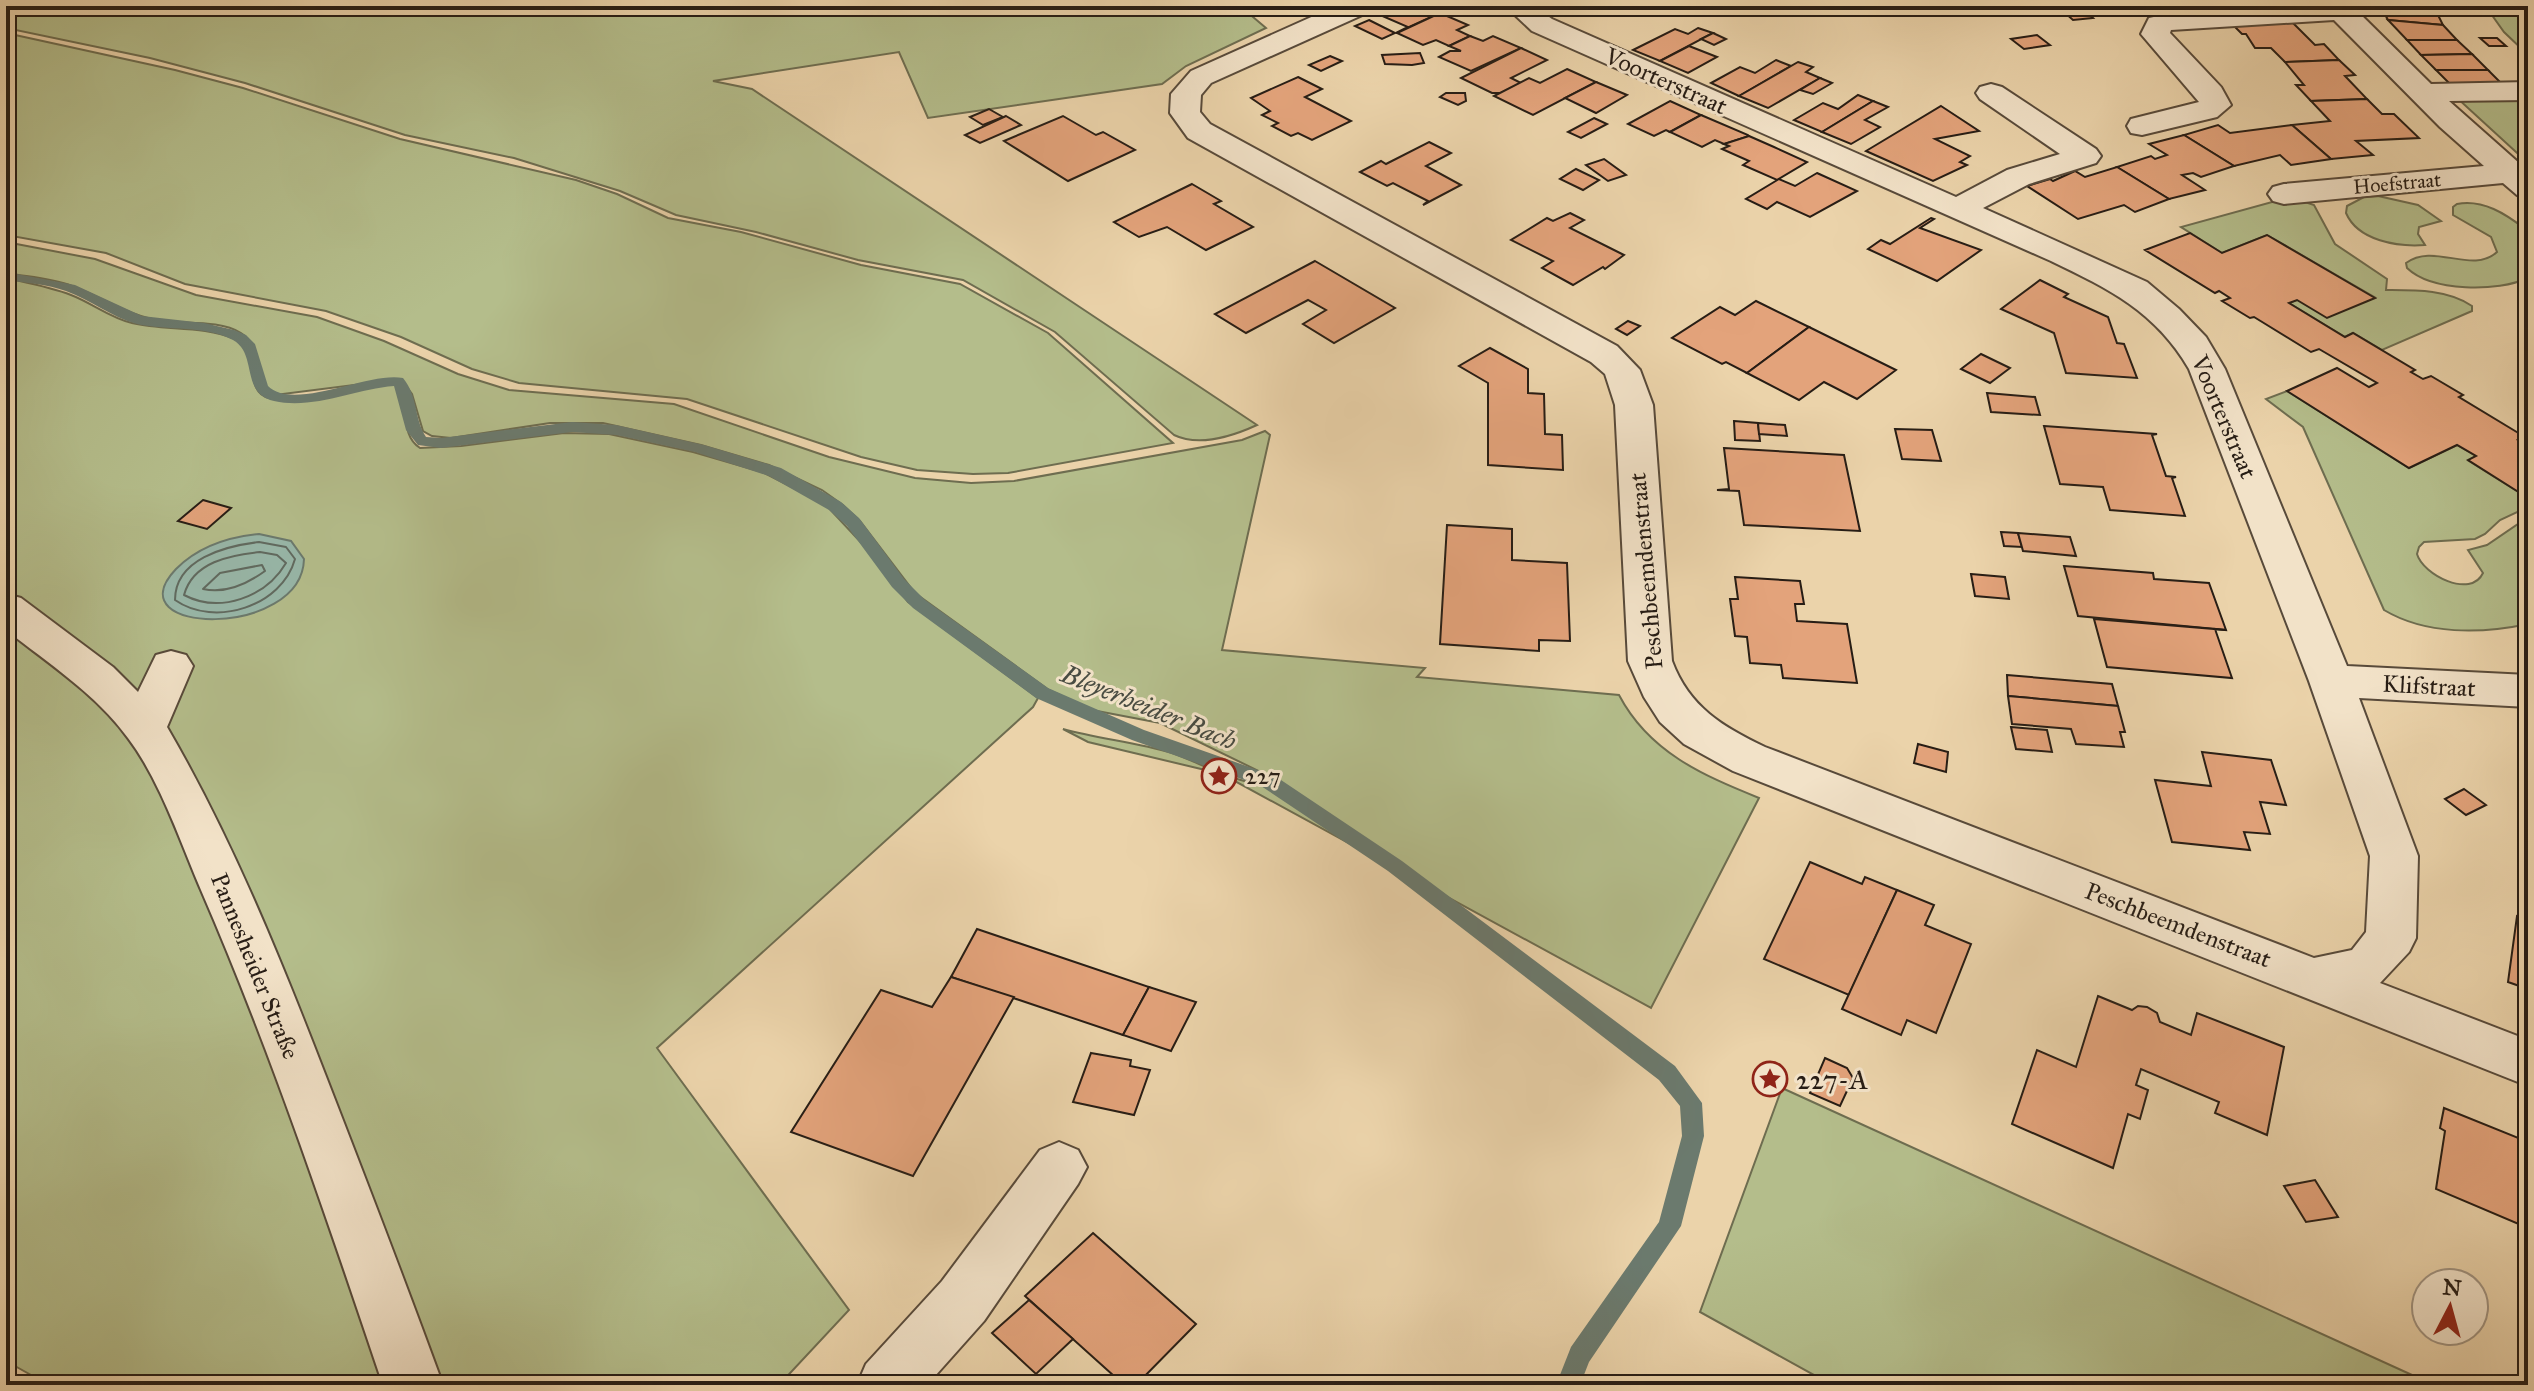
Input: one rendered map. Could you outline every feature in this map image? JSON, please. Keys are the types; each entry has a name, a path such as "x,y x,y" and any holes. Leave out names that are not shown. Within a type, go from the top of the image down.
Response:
{"street":[{"name":"Peschbeemdenstraat","path":"1359,6 1201,77 1186,94 1185,113 1199,131 1604,354 1622,370 1634,405 1650,661 1657,686 1675,712 1702,737 1749,759 2317,978 2528,1063"},
{"name":"Voorterstraat","path":"1533,6 1530,16 1542,25 2063,254 2135,289 2167,316 2193,345 2207,369 2331,681 2394,856 2391,938 2367,967 2317,978"},
{"path":"2142,126 2206,111 2216,105 2210,93 2155,34 2159,24 2339,8 2422,93 2519,180"},
{"path":"2422,93 2528,91"},
{"path":"1957,209 2018,177 2085,156 1991,93"},
{"name":"Hoefstraat","path":"2284,194 2519,180"},
{"name":"Pannesheider Straße","path":"6,608 98,678 145,727 185,798 249,943 367,1254 413,1385"},
{"path":"145,727 171,666"},
{"name":"Klifstraat","path":"2331,681 2528,691"},
{"path":"887,1385 963,1301 1059,1167"}],"green space":[{"path":"6,6 1240,6 1266,28 1186,66 1162,84 928,118 899,52 713,81 752,89 1257,425 1205,440 1174,435 1055,332 963,280 858,260 756,232 676,215 620,191 514,158 405,135 245,83 150,58 6,28"},
{"path":"2489,11 2528,14 2528,55 2504,32"},
{"path":"6,33 175,70 243,88 400,139 576,180 617,194 668,218 741,232 861,265 960,284 1048,333 1173,443 1008,473 917,470 861,457 687,399 519,383 472,369 401,337 326,311 185,284 106,253 6,235"},
{"path":"2528,96 2528,163 2456,97"},
{"path":"2378,196 2418,205 2441,221 2419,227 2418,234 2425,245 2403,245 2380,240 2369,236 2352,222 2346,213 2347,206 2364,197"},
{"path":"2283,199 2296,199 2314,205 2335,244 2387,279 2386,290 2441,293 2463,300 2472,306 2472,311 2382,350 2353,333 2345,337 2289,303 2297,300 2374,297 2267,235 2222,253 2181,227"},
{"path":"2457,204 2476,204 2494,209 2528,232 2528,278 2500,286 2466,287 2432,282 2407,268 2406,263 2417,257 2476,260 2497,252 2491,237 2453,215 2453,207"},
{"path":"6,242 95,259 196,295 317,317 384,341 458,374 509,390 674,404 829,457 915,478 971,483 1014,481 1242,440 1265,431 1270,435 1222,650 1425,668 1417,677 1619,695 1631,715 1661,747 1717,780 1759,798 1651,1008 1222,774 1088,742 1063,729 1172,753 1248,782 1271,783 1273,778 1160,723 1092,710 1049,690 915,593 860,521 843,505 822,490 769,465 701,445 603,423 550,423 451,438 432,436 423,431 412,394 401,379 275,395 263,383 253,347 241,333 213,324 150,319 64,283 6,273"},
{"path":"6,278 71,295 132,323 210,332 235,339 243,344 247,352 256,388 269,398 301,400 396,384 404,399 409,434 420,448 564,433 609,434 693,452 762,472 825,504 868,550 908,602 1038,698 1033,707 657,1048 849,1310 779,1385 49,1385 6,1361"},
{"path":"2287,391 2409,468 2457,445 2476,456 2469,461 2528,498 2528,507 2500,520 2485,534 2475,539 2424,542 2417,554 2421,562 2437,576 2458,584 2468,584 2477,581 2483,573 2468,550 2487,545 2518,524 2528,530 2528,624 2492,630 2454,630 2418,624 2384,610 2303,427 2266,399"},
{"path":"1782,1088 2434,1385 1832,1385 1700,1312"}],"water":[{"path":"259,534 291,541 304,559 295,585 274,604 246,615 215,619 188,616 169,607 163,591 176,569 185,561 214,544"}],"building":[{"path":"1400,6 1425,6 1440,13 1396,33 1408,27 1380,15"},
{"path":"1732,6 1752,6 1762,14 1741,16"},
{"path":"2099,6 2122,6 2130,13 2109,15"},
{"path":"2381,6 2433,6 2436,11"},
{"path":"2381,7 2436,11 2443,25 2388,20"},
{"path":"2149,8 2299,8 2156,16"},
{"path":"2083,9 2093,18 2073,20 2063,11"},
{"path":"1440,13 1468,25 1457,30 1470,36 1449,46 1436,40 1423,45 1397,33"},
{"path":"1369,20 1395,33 1382,39 1355,26"},
{"path":"2290,20 2315,45 2324,44 2339,60 2285,62 2271,48 2255,48 2246,34 2230,22"},
{"path":"2388,20 2443,25 2457,40 2407,40"},
{"path":"1698,28 1713,33 1660,61 1633,50 1675,29 1688,34"},
{"path":"1713,33 1726,39 1714,45 1701,39"},
{"path":"2037,35 2050,45 2024,49 2011,39"},
{"path":"1470,36 1483,41 1493,36 1521,48 1471,71 1439,57 1450,51 1461,51 1449,46"},
{"path":"2480,38 2497,38 2506,46 2489,46"},
{"path":"2407,40 2457,40 2472,54 2421,55"},
{"path":"1689,46 1717,57 1688,73 1660,61"},
{"path":"1521,48 1547,60 1511,78 1521,83 1501,93 1492,93 1461,78"},
{"path":"1420,53 1424,63 1412,65 1385,64 1382,55"},
{"path":"2472,54 2488,70 2436,70 2421,55"},
{"path":"1330,56 1342,61 1321,71 1309,65"},
{"path":"1776,60 1791,66 1739,96 1711,83 1740,67 1755,73"},
{"path":"2339,60 2355,75 2345,76 2367,99 2311,101 2296,85 2304,85 2285,62"},
{"path":"1798,62 1813,67 1806,72 1820,78 1768,108 1739,96"},
{"path":"1567,69 1596,82 1533,115 1494,96 1529,78 1540,83"},
{"path":"2436,70 2488,70 2503,85 2452,86"},
{"path":"1298,77 1322,89 1305,97 1351,121 1312,140 1298,133 1291,136 1272,126 1278,123 1262,115 1270,111 1251,98"},
{"path":"1820,78 1832,83 1813,94 1800,90"},
{"path":"1596,82 1627,95 1596,113 1565,98"},
{"path":"1446,93 1465,93 1466,101 1458,105 1440,97"},
{"path":"1858,95 1873,101 1822,132 1794,120 1823,103 1838,109"},
{"path":"2367,99 2382,114 2394,114 2419,138 2356,141 2373,155 2331,159 2292,125 2330,121 2311,101"},
{"path":"1670,101 1701,115 1670,132 1666,130 1654,136 1628,124"},
{"path":"1873,101 1888,107 1865,120 1880,127 1851,144 1822,132"},
{"path":"1941,106 1979,131 1935,139 1970,156 1960,162 1967,165 1933,181 1866,151"},
{"path":"989,109 1003,117 983,125 970,117"},
{"path":"1701,115 1749,136 1724,144 1715,140 1702,147 1670,132"},
{"path":"1006,116 1021,125 980,143 965,135"},
{"path":"1063,116 1096,135 1103,132 1135,150 1068,181 1004,141"},
{"path":"1594,118 1607,124 1581,138 1568,132"},
{"path":"2218,125 2230,133 2292,125 2331,159 2291,165 2280,155 2234,166 2184,135"},
{"path":"2184,135 2234,166 2201,177 2193,173 2182,175 2205,190 2169,199 2117,167 2151,156 2155,159 2167,155 2149,144"},
{"path":"1749,136 1807,162 1777,180 1743,165 1749,161 1722,149 1729,146 1724,144"},
{"path":"1429,142 1451,153 1426,166 1461,185 1423,205 1428,201 1393,183 1387,186 1360,172 1381,161 1386,164"},
{"path":"1604,159 1626,175 1608,181 1586,165"},
{"path":"2117,167 2169,199 2135,212 2124,205 2078,219 2027,186 2050,179 2053,181 2075,171 2085,177"},
{"path":"1576,169 1599,180 1583,190 1560,179"},
{"path":"1817,173 1857,191 1810,217 1777,202 1767,209 1746,199 1779,179 1795,186"},
{"path":"1192,184 1221,201 1214,204 1253,227 1206,250 1167,227 1139,237 1114,222"},
{"path":"1570,213 1584,220 1570,228 1624,255 1605,269 1603,267 1573,285 1542,268 1553,261 1511,240 1547,218 1553,221"},
{"path":"1934,219 1920,228 1981,250 1937,281 1868,249 1881,240 1890,244"},
{"path":"2190,233 2222,253 2267,235 2375,298 2327,318 2297,300 2289,303 2345,337 2353,333 2415,370 2411,372 2423,379 2431,376 2525,437 2518,440 2528,446 2528,498 2468,460 2476,456 2457,445 2409,468 2287,391 2337,368 2369,387 2377,383 2319,349 2311,352 2254,317 2250,318 2222,301 2230,298 2219,291 2215,293 2145,250"},
{"path":"1315,261 1395,308 1334,343 1303,324 1326,310 1308,300 1246,333 1215,314"},
{"path":"2040,280 2068,294 2064,297 2108,317 2117,343 2124,344 2137,378 2066,373 2054,333 2001,309"},
{"path":"1756,301 1809,327 1747,373 1726,362 1722,364 1672,338 1720,307 1735,315"},
{"path":"1628,321 1640,326 1627,335 1616,329"},
{"path":"1809,327 1896,370 1857,399 1824,382 1799,400 1747,373"},
{"path":"1490,348 1528,369 1528,393 1544,394 1545,434 1562,435 1563,470 1488,465 1488,383 1459,366"},
{"path":"1981,354 2010,368 1990,383 1961,369"},
{"path":"1987,393 2035,397 2040,415 1991,412"},
{"path":"1734,421 1758,423 1760,441 1735,440"},
{"path":"1758,423 1785,425 1787,436 1759,434"},
{"path":"2044,426 2157,434 2152,435 2166,476 2176,477 2172,478 2185,516 2110,510 2103,487 2060,484"},
{"path":"1895,429 1932,430 1941,461 1902,459"},
{"path":"1724,448 1844,455 1860,531 1744,525 1739,491 1717,490 1729,489"},
{"path":"203,500 231,508 207,529 178,521"},
{"path":"1447,525 1512,529 1512,560 1567,563 1570,641 1539,640 1539,651 1440,644"},
{"path":"2001,532 2018,533 2022,547 2004,546"},
{"path":"2018,533 2070,537 2076,556 2023,551"},
{"path":"2064,566 2153,573 2154,579 2209,583 2226,630 2078,616"},
{"path":"1971,574 2005,577 2009,599 1975,596"},
{"path":"1735,577 1800,581 1804,604 1795,604 1797,621 1847,624 1857,683 1783,678 1781,665 1750,663 1747,637 1735,636 1730,599 1738,599"},
{"path":"2094,619 2215,629 2232,678 2107,667"},
{"path":"2007,675 2112,684 2118,706 2008,696"},
{"path":"2008,696 2118,706 2125,732 2120,732 2124,747 2076,744 2071,729 2012,724"},
{"path":"2011,727 2047,730 2052,752 2016,749"},
{"path":"1918,744 1948,752 1946,772 1914,763"},
{"path":"2202,752 2271,760 2286,805 2260,802 2270,834 2244,832 2250,850 2172,842 2155,780 2211,786"},
{"path":"2464,789 2486,805 2466,815 2445,799"},
{"path":"1810,862 1862,884 1865,877 1897,890 1849,995 1764,959"},
{"path":"1897,890 1934,905 1925,925 1971,944 1936,1033 1907,1020 1901,1035 1842,1009"},
{"path":"2517,916 2528,920 2528,989 2508,982"},
{"path":"977,929 1149,987 1123,1035 951,977"},
{"path":"951,977 1014,997 913,1176 791,1132 881,990 932,1007"},
{"path":"1149,987 1196,1002 1171,1051 1123,1035"},
{"path":"2098,996 2132,1010 2138,1006 2147,1007 2157,1013 2160,1022 2191,1035 2197,1013 2284,1047 2267,1135 2215,1113 2219,1102 2141,1069 2136,1085 2148,1090 2140,1119 2128,1114 2113,1168 2012,1124 2037,1050 2076,1067"},
{"path":"1091,1053 1131,1060 1130,1066 1150,1070 1134,1115 1073,1102"},
{"path":"1825,1058 1847,1068 1853,1078 1840,1106 1810,1093"},
{"path":"2444,1108 2521,1139 2520,1144 2528,1148 2528,1228 2436,1189 2445,1131 2440,1128"},
{"path":"2315,1180 2338,1217 2306,1222 2284,1186"},
{"path":"1093,1233 1196,1324 1136,1385 1124,1385 1025,1296"},
{"path":"1029,1300 1073,1339 1036,1374 992,1333"}],"waterway":[{"name":"Bleyerheider Bach","path":"6,276 70,288 139,320 217,329 241,338 252,352 262,388 276,397 306,398 398,381 406,395 414,430 423,442 441,443 572,427 616,430 698,448 775,472 835,506 853,522 898,583 919,604 1042,693 1138,735 1268,781 1395,866 1667,1073 1691,1103 1693,1136 1669,1226 1580,1355 1568,1385"}],"place":[{"name":"227","path":"1219,776"},
{"name":"227-A","path":"1770,1079"}]}
